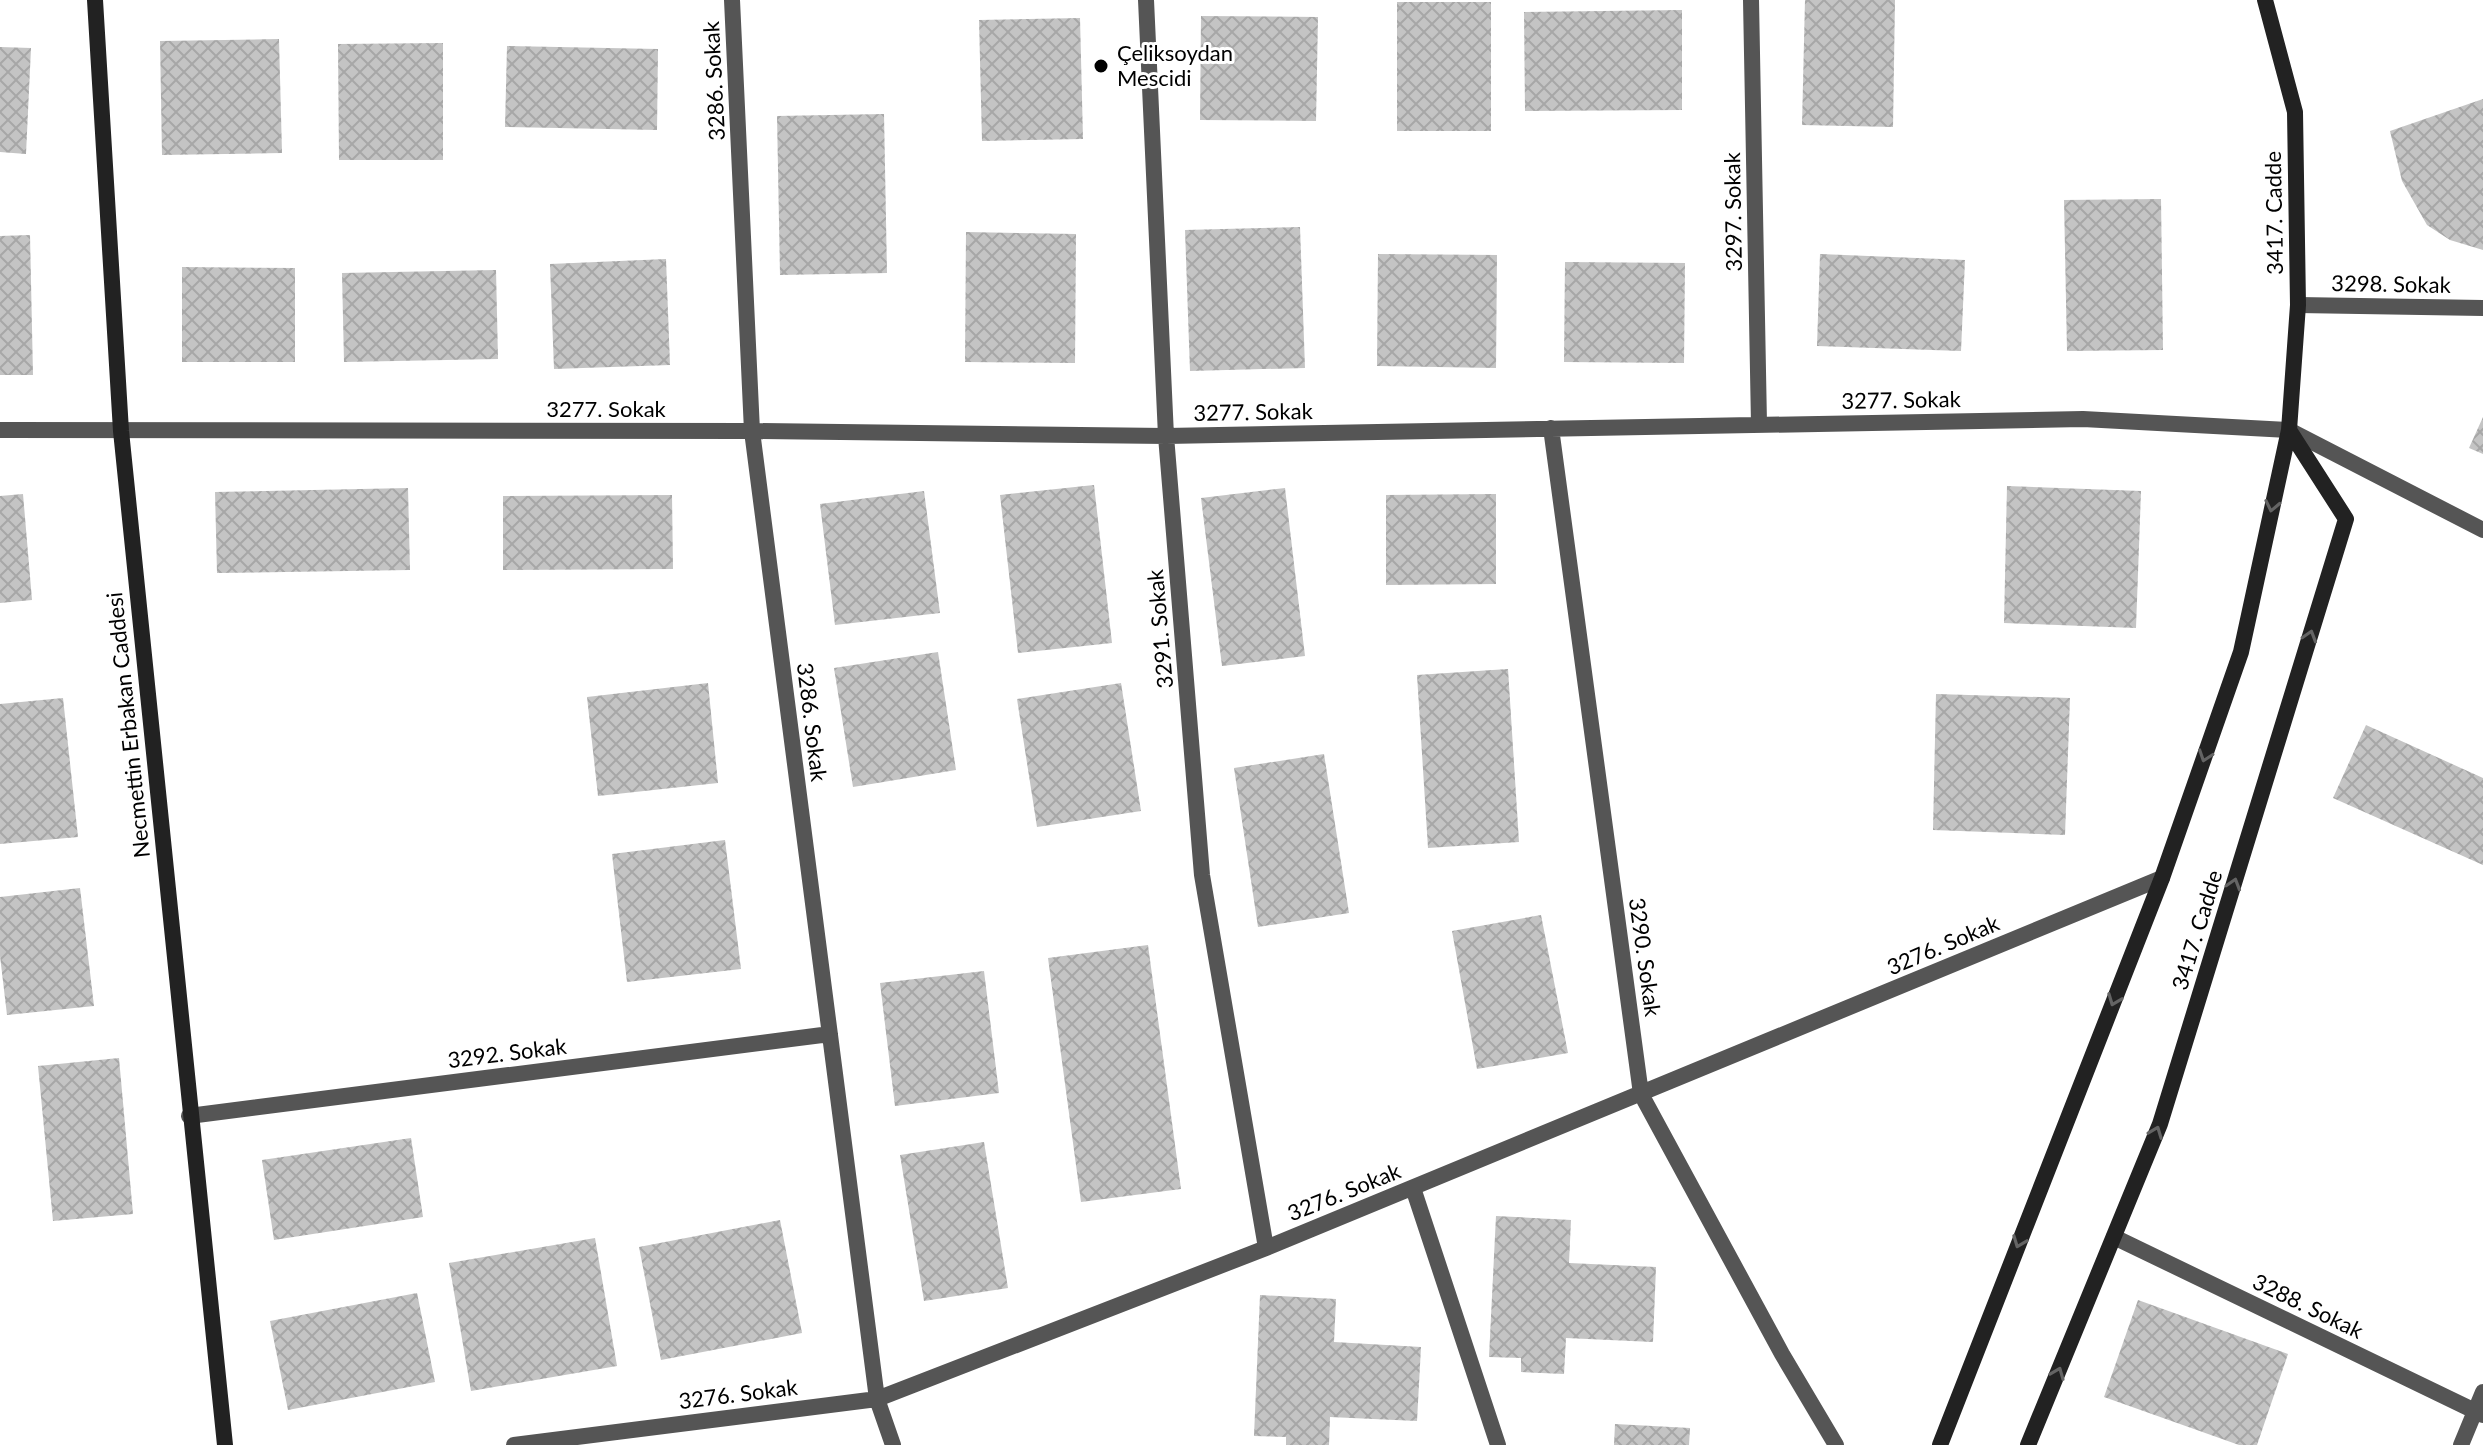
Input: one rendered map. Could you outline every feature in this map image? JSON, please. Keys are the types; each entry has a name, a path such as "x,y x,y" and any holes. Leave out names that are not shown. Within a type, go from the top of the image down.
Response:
{"street":[{"name":"Necmettin Erbakan Caddesi","path":"95,0 121,431 225,1445"},
{"name":"3286. Sokak","path":"732,0 752,431 877,1399 893,1445"},
{"name":"3291. Sokak","path":"1146,0 1166,436 1202,875 1266,1248"},
{"name":"3297. Sokak","path":"1751,0 1759,424"},
{"name":"3417. Cadde","path":"1940,1445 2162,878 2241,652 2289,430 2298,305 2295,112 2265,0"},
{"name":"3298. Sokak","path":"2298,305 2483,308"},
{"name":"3277. Sokak","path":"0,430 752,431 1166,436 2083,419 2289,430 2483,530"},
{"name":"3290. Sokak","path":"1551,428 1641,1094 1782,1354 1836,1445"},
{"name":"3417. Cadde","path":"2028,1445 2160,1124 2346,519 2289,430"},
{"name":"3276. Sokak","path":"514,1445 877,1399 1266,1248 2162,878"},
{"name":"3292. Sokak","path":"189,1116 830,1034"},
{"path":"1413,1188 1498,1445"},
{"name":"3288. Sokak","path":"2114,1237 2479,1414"},
{"path":"2461,1445 2479,1414 2483,1392"}],"building":[{"path":"1805,0 1895,0 1893,127 1802,125"},
{"path":"1397,2 1491,2 1491,131 1397,131"},
{"path":"1682,10 1682,110 1525,111 1524,12"},
{"path":"1201,16 1318,17 1316,121 1200,120"},
{"path":"1080,18 1083,139 982,141 979,20"},
{"path":"279,39 282,153 162,155 160,41"},
{"path":"443,43 443,160 339,160 338,44"},
{"path":"507,46 658,49 657,130 505,127"},
{"path":"0,47 31,48 26,154 0,152"},
{"path":"2483,99 2483,250 2450,240 2427,225 2402,181 2390,131"},
{"path":"884,114 887,273 780,275 777,116"},
{"path":"2161,199 2163,350 2067,351 2064,200"},
{"path":"1300,227 1305,368 1190,371 1185,230"},
{"path":"966,232 1076,234 1075,363 965,362"},
{"path":"30,235 33,375 0,375 0,236"},
{"path":"1378,254 1497,255 1496,368 1377,366"},
{"path":"1820,254 1965,260 1961,351 1817,346"},
{"path":"666,259 670,365 554,369 550,264"},
{"path":"1565,262 1685,263 1684,363 1564,362"},
{"path":"182,267 295,268 295,362 182,362"},
{"path":"496,270 498,359 344,362 342,273"},
{"path":"2483,417 2483,454 2469,448"},
{"path":"1094,485 1112,643 1018,653 1000,495"},
{"path":"2007,486 2141,491 2136,628 2004,623"},
{"path":"408,488 410,570 217,573 215,492"},
{"path":"1285,488 1305,656 1222,666 1201,498"},
{"path":"924,491 940,613 835,625 820,504"},
{"path":"23,494 32,600 0,603 0,496"},
{"path":"1496,494 1496,584 1386,585 1386,495"},
{"path":"672,495 673,569 503,570 503,496"},
{"path":"938,652 956,770 853,787 834,668"},
{"path":"1508,669 1519,842 1428,848 1417,675"},
{"path":"708,683 718,783 598,796 587,697"},
{"path":"1121,683 1141,811 1037,827 1017,699"},
{"path":"1936,694 2070,698 2065,835 1933,830"},
{"path":"63,698 78,837 0,844 0,704"},
{"path":"2366,725 2483,778 2483,865 2333,798"},
{"path":"1324,754 1349,913 1258,927 1234,768"},
{"path":"725,840 741,969 627,982 612,854"},
{"path":"80,888 94,1006 7,1015 0,956 0,897"},
{"path":"1541,915 1568,1053 1477,1069 1452,931"},
{"path":"1148,945 1181,1189 1081,1202 1048,958"},
{"path":"984,971 999,1093 895,1106 880,983"},
{"path":"119,1058 133,1214 53,1221 38,1066"},
{"path":"411,1138 423,1217 274,1240 262,1160"},
{"path":"984,1142 1008,1288 924,1301 900,1155"},
{"path":"1496,1216 1571,1220 1569,1263 1656,1267 1653,1342 1566,1338 1564,1374 1521,1372 1521,1358 1489,1357"},
{"path":"780,1220 802,1333 661,1360 639,1247"},
{"path":"595,1238 617,1366 471,1391 449,1263"},
{"path":"417,1293 435,1382 288,1410 270,1321"},
{"path":"1260,1295 1336,1299 1334,1342 1421,1347 1417,1421 1330,1417 1329,1445 1286,1445 1286,1437 1254,1436"},
{"path":"2138,1300 2288,1354 2257,1445 2239,1445 2104,1397"},
{"path":"1615,1424 1690,1428 1689,1445 1614,1445"}],"place":[{"name":"Çeliksoydan Mescidi","path":"1101,66"}]}
